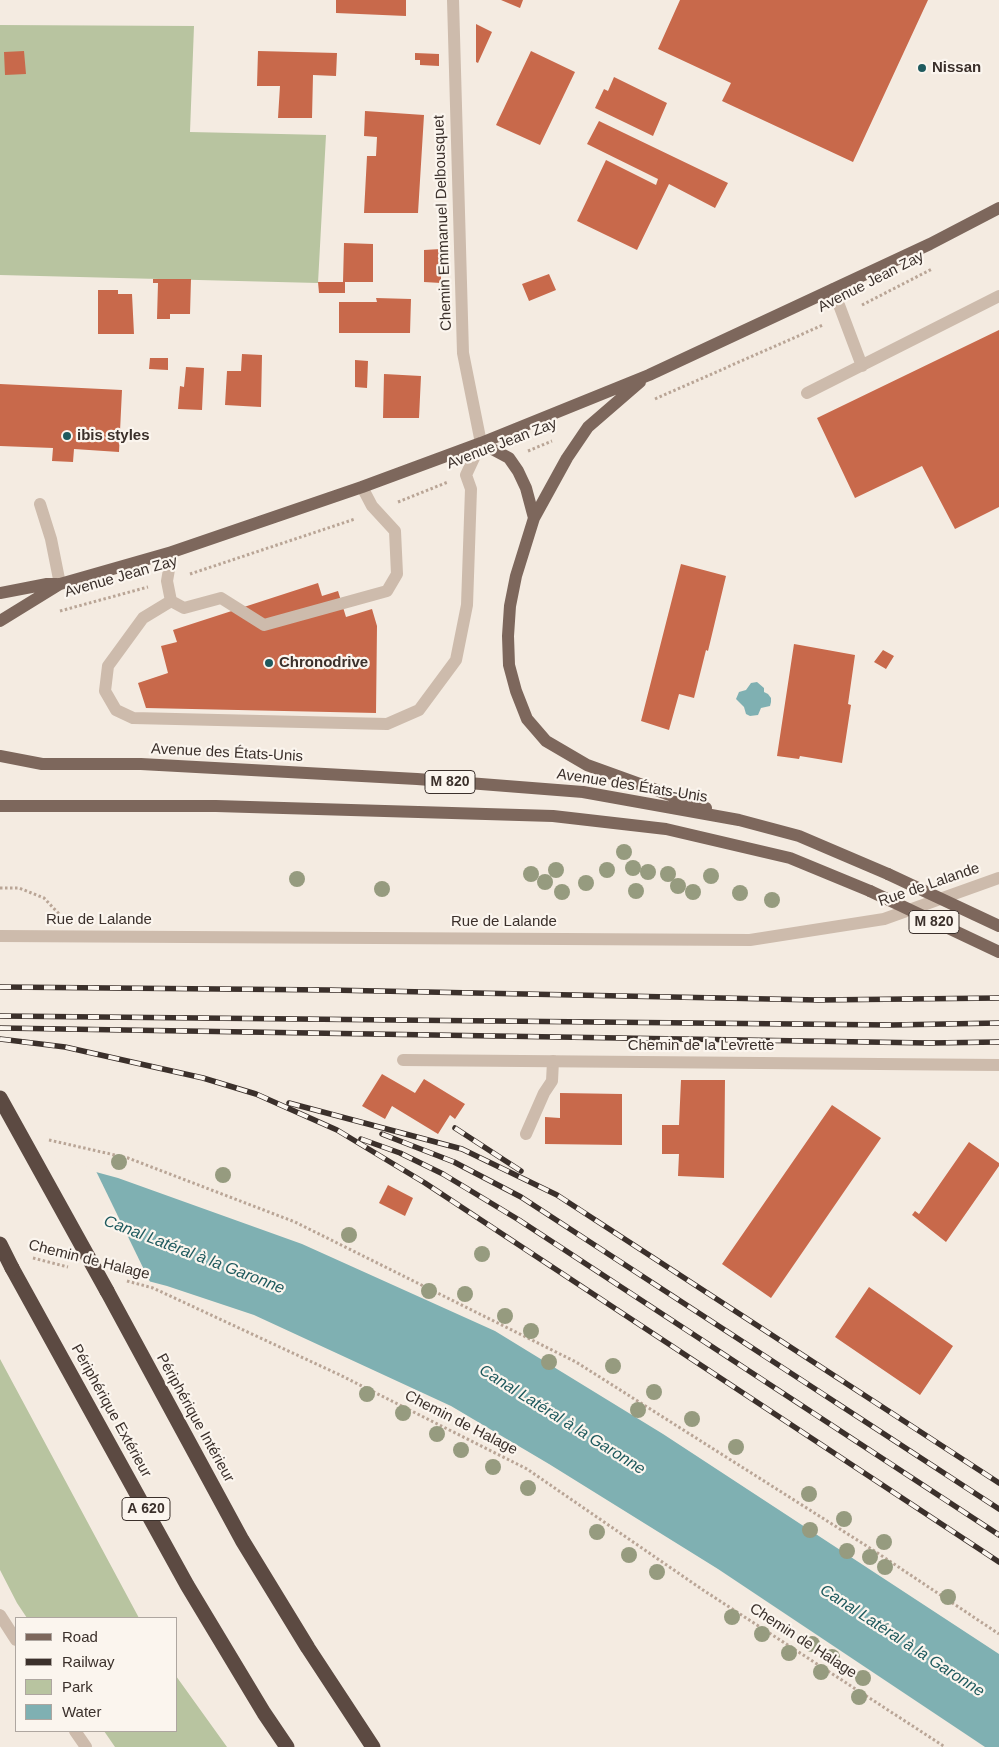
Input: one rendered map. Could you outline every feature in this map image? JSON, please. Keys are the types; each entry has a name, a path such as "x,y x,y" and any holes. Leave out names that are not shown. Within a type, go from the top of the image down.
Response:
{"highway":[{"name":"Périphérique Intérieur","path":"0,1098 242,1540 308,1648 373,1747"},
{"name":"Périphérique Extérieur","path":"0,1244 188,1585 264,1713 287,1747"}],"main road":[{"name":"Avenue Jean Zay","path":"0,621 60,584 172,552 362,487 481,443 649,375 930,244 999,208"},
{"path":"649,375 588,427 567,458 534,518 516,576 510,606 509,665 516,691 527,719 546,741 587,765 739,820"},
{"path":"481,443 509,458 526,488 534,518"},
{"name":"Avenue Jean Zay","path":"0,593 47,584 60,584"},
{"name":"Avenue des États-Unis","path":"0,756 42,764 141,764 417,779 582,792 739,820 799,836 888,874 999,926"},
{"name":"M 820","path":"0,806 216,806 553,816 666,829 790,858 870,892 999,952"}],"street":[{"name":"Chemin Emmanuel Delbousquet","path":"453,0 463,353 481,443"},
{"path":"833,289 862,366"},
{"path":"807,393 999,296"},
{"path":"170,601 143,618 108,666 105,691 116,710 133,718 386,724 419,710 456,660 467,605 471,489 466,475 481,443"},
{"path":"170,601 184,608 221,598 264,625 387,591 397,574 395,531 372,506 362,487"},
{"path":"40,504 51,539 60,584"},
{"path":"170,601 167,581 172,552"},
{"name":"Rue de Lalande","path":"0,936 750,940 884,919 999,878"},
{"name":"Chemin de la Levrette","path":"403,1060 999,1065"},
{"path":"526,1134 544,1093 552,1081 553,1061"},
{"path":"0,1615 15,1638"},
{"path":"76,1732 86,1747"}],"path":[{"name":"Avenue Jean Zay","path":"650,401 817,328 940,265"},
{"name":"Avenue Jean Zay","path":"509,458 588,427"},
{"name":"Avenue Jean Zay","path":"60,611 167,581 335,526 466,475"},
{"path":"0,888 19,888 44,898 62,918 69,936"},
{"path":"46,1139 128,1158 296,1222 576,1362 873,1550 999,1634"},
{"name":"Chemin de Halage","path":"29,1257 77,1269"},
{"name":"Chemin de Halage","path":"125,1281 153,1288 340,1374 527,1469 703,1590 945,1747"}],"green space":[{"path":"0,25 194,26 190,132 326,135 318,283 0,275"},
{"path":"0,1359 138,1617 26,1617 0,1570"},
{"path":"178,1679 227,1747 115,1747 105,1732 178,1732"}],"water":[{"path":"757,682 771,698 771,702 770,706 761,708 758,715 750,716 746,714 744,707 736,699 739,692 746,690 751,683"},
{"name":"Canal Latéral à la Garonne","path":"0,1146 118,1178 302,1244 495,1331 663,1434 999,1654 999,1747 985,1747 718,1569 549,1464 451,1406 254,1315 167,1286 0,1242"}],"pier":[{"path":"0,1143 95,1169 151,1284 0,1245"}],"building":[{"path":"336,0 406,0 406,16 336,13"},
{"path":"501,0 523,0 520,8"},
{"path":"680,0 928,0 853,162 722,101 731,83 658,49"},
{"path":"476,24 492,32 478,63 476,62"},
{"path":"24,51 26,74 5,75 4,52"},
{"path":"258,51 337,53 336,76 313,75 312,118 278,118 280,86 257,86"},
{"path":"531,51 575,72 540,145 496,125"},
{"path":"415,53 439,54 439,66 420,65 420,60 415,60"},
{"path":"614,77 667,103 653,136 595,108 604,89 608,91"},
{"path":"365,111 424,115 418,213 364,213 367,156 376,156 377,137 364,136"},
{"path":"599,121 728,183 715,208 669,184 637,250 577,221 606,160 656,185 658,179 587,144"},
{"path":"344,243 373,244 373,282 345,282 345,293 319,293 318,282 343,282"},
{"path":"441,249 441,283 424,282 424,250"},
{"path":"549,274 556,290 529,301 522,284"},
{"path":"153,279 191,279 190,314 170,314 170,319 157,319 158,283 153,283"},
{"path":"98,290 118,290 118,294 132,294 134,334 98,334"},
{"path":"376,298 411,299 410,333 339,333 339,302 377,302"},
{"path":"999,330 999,507 955,529 922,466 855,498 817,418"},
{"path":"242,354 262,355 261,407 225,405 227,371 241,371"},
{"path":"150,358 168,358 168,370 149,369"},
{"path":"355,360 368,361 367,388 355,387"},
{"path":"186,367 204,368 202,410 178,409 180,386 184,387"},
{"path":"384,374 421,376 419,418 383,418"},
{"path":"0,384 122,390 119,452 74,449 73,462 52,461 53,448 0,446"},
{"path":"681,564 726,576 708,651 706,650 694,698 679,694 669,730 641,721"},
{"path":"318,583 322,596 338,591 346,617 372,609 377,626 376,713 146,708 138,683 168,673 161,646 177,642 173,630"},
{"path":"794,644 855,655 848,704 851,705 842,763 800,756 799,759 777,756"},
{"path":"883,650 894,656 886,669 874,662"},
{"path":"382,1074 415,1093 424,1079 465,1104 455,1119 450,1115 438,1134 392,1106 385,1119 362,1106"},
{"path":"681,1080 725,1080 724,1178 678,1176 679,1154 662,1154 662,1125 679,1125"},
{"path":"560,1093 622,1094 622,1145 545,1144 545,1117 560,1118"},
{"path":"832,1105 881,1138 771,1298 722,1264"},
{"path":"969,1142 999,1163 999,1166 946,1242 912,1215 915,1211 919,1214"},
{"path":"388,1185 413,1198 405,1216 379,1203"},
{"path":"869,1287 953,1346 920,1395 835,1337"}],"railway":[{"path":"0,987 329,990 818,1000 999,998"},
{"path":"0,1016 892,1025 999,1023"},
{"path":"0,1028 929,1043 999,1042"},
{"path":"0,1039 65,1047 203,1078 256,1094 337,1130 425,1183 999,1562"},
{"path":"289,1103 462,1149 557,1195 999,1483"},
{"path":"455,1128 521,1171"},
{"path":"382,1134 454,1162 521,1197 999,1509"},
{"path":"361,1139 400,1153 443,1174 519,1220 999,1535"}],"place":[{"name":"Nissan","path":"922,68"},
{"name":"ibis styles","path":"67,436"},
{"name":"Chronodrive","path":"269,663"}]}
